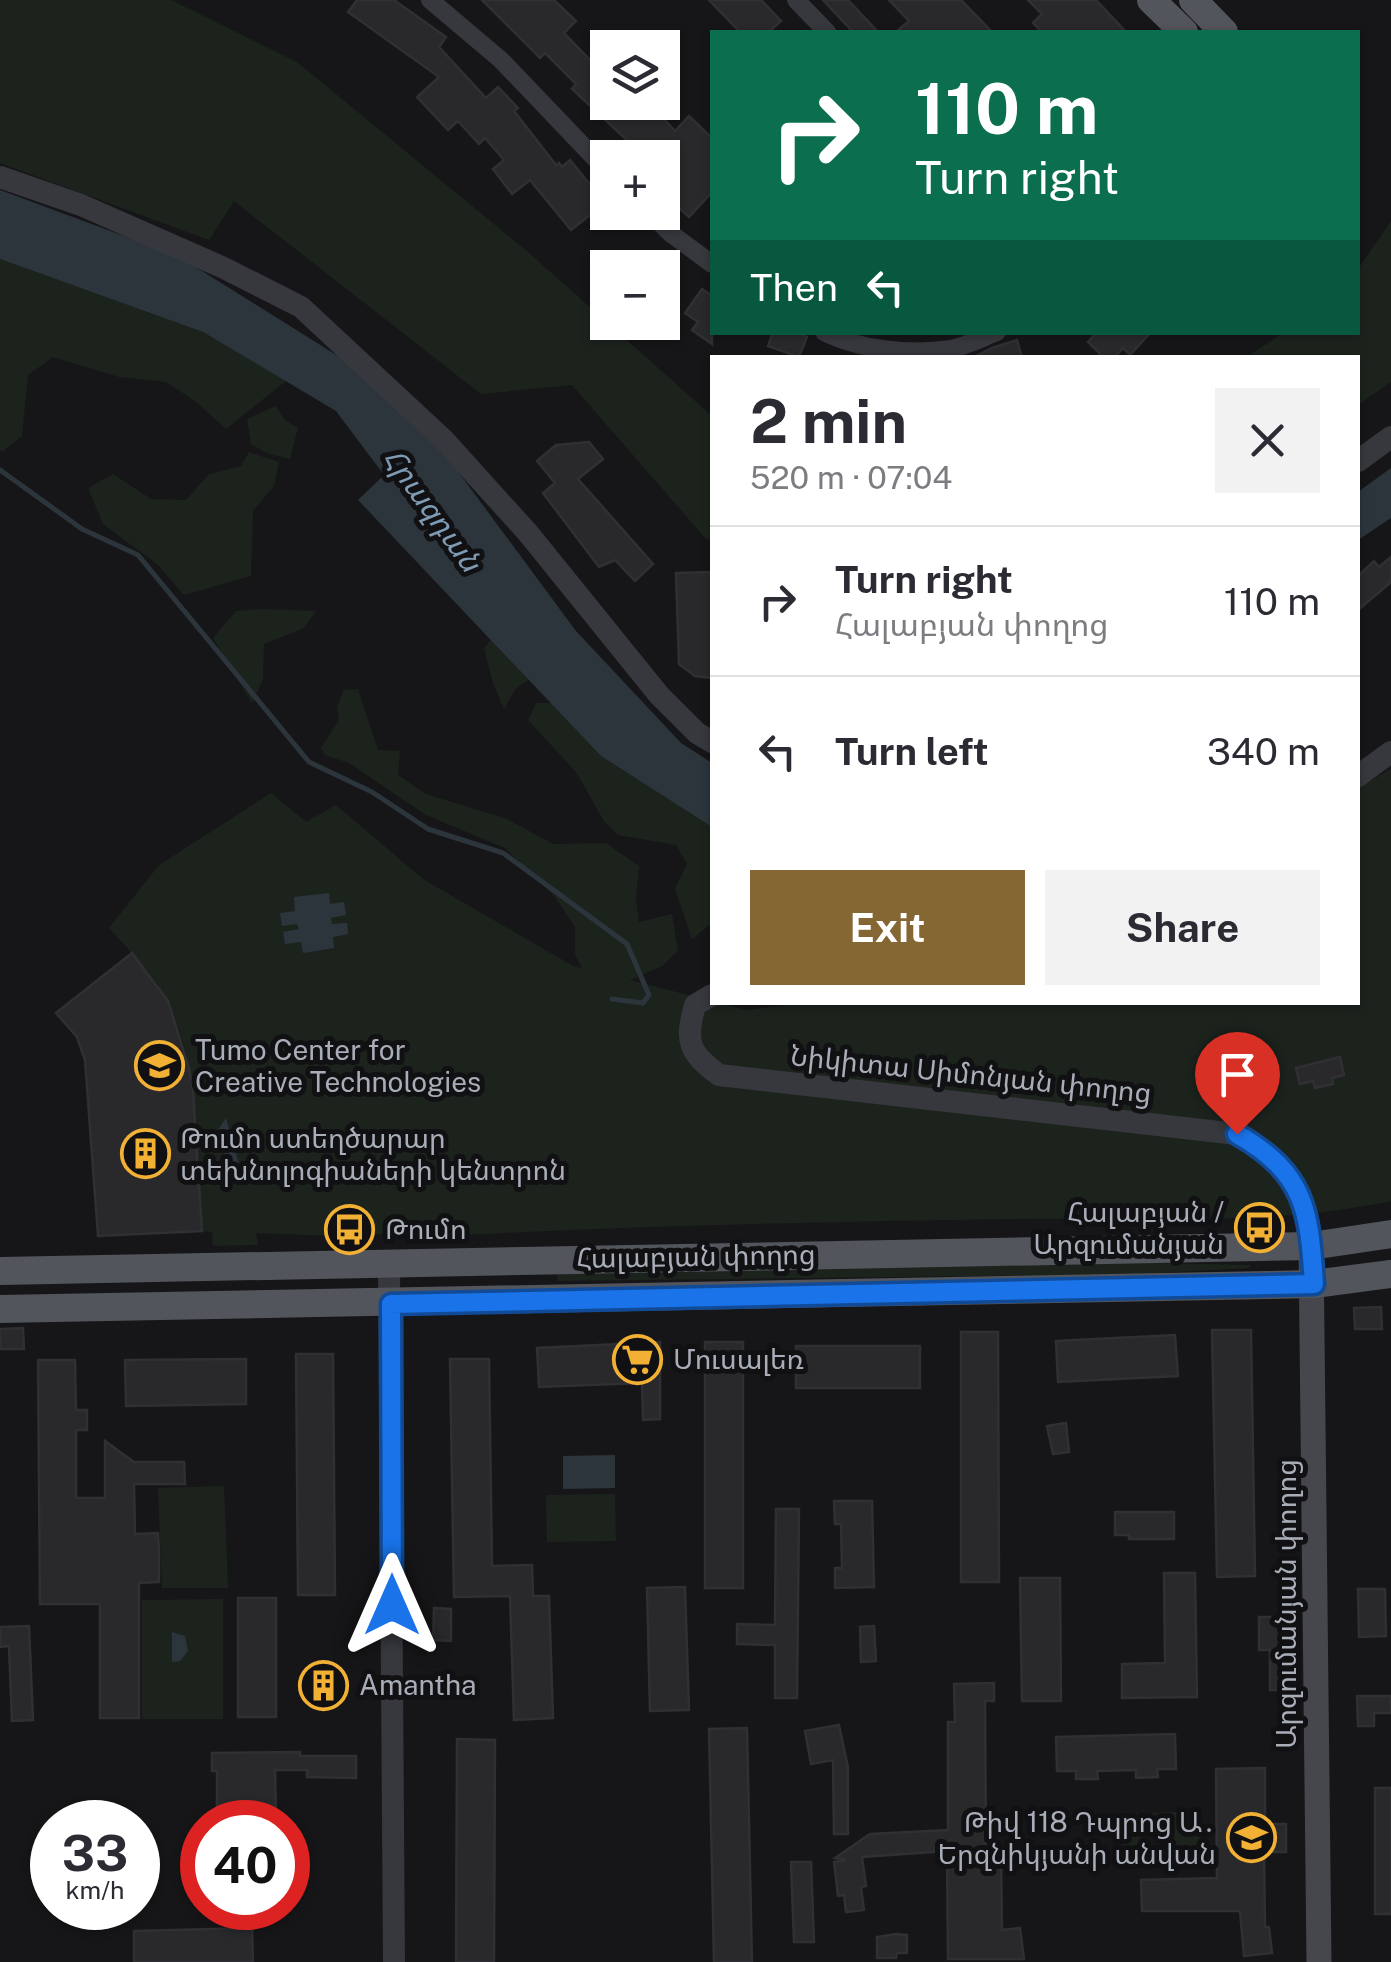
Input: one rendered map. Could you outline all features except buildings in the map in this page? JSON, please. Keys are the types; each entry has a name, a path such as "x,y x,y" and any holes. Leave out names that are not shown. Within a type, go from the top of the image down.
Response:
{"main road":[{"path":"1152,0 1180,29 1197,22 1196,3"},
{"path":"1196,3 1222,30"},
{"name":"Հալաբյան փողոց","path":"0,1271 1311,1246 1391,1234"},
{"name":"Արզումանյան փողոց","path":"1311,1246 1319,1962"},
{"name":"Հալաբյան փողոց","path":"0,1309 1314,1284 1391,1274"}],"street":[{"path":"430,0 501,60 590,153"},
{"path":"796,0 825,30"},
{"path":"0,177 81,205 301,307 443,439 528,533 659,695 710,741"},
{"path":"667,230 710,263"},
{"path":"829,335 840,341 898,350 952,348 989,335"},
{"path":"1360,459 1391,438"},
{"path":"1360,775 1391,752"},
{"name":"Նիկիտա Սիմոնյան փողոց","path":"710,996 695,1005 689,1035 698,1060 719,1074 1237,1134 1262,1148 1295,1181 1309,1220 1311,1246"},
{"path":"388,1262 394,1962"}],"shaded area":[{"path":"0,0 171,0 297,62 590,307 590,340 627,340 710,414 710,539 572,385 481,394 234,201 209,240 0,163"},
{"path":"1391,221 1391,382 1360,404 1360,355 1249,355 1280,335 1360,335 1360,266"},
{"path":"0,259 203,332 286,381 226,429 166,382 119,377 53,357 28,375 22,436 0,450"},
{"path":"276,406 285,420 298,428 290,459 251,444 247,419"},
{"path":"249,452 279,462 274,486 253,511 251,576 184,595 157,564 103,524 88,488 113,474 151,499 186,500 209,474 241,466"},
{"path":"236,611 316,611 304,628 264,644 263,679 252,703 213,638"},
{"path":"491,639 530,679 516,688 504,709 484,649"},
{"path":"358,689 378,750 400,751 398,775 426,794 507,819 553,844 606,843 639,866 639,922 672,914 678,951 662,966 630,980 710,1001 710,1005 746,1010 787,1005 1360,1005 1360,787 1391,769 1391,1201 1250,1218 792,1223 426,1237 424,1232 332,1236 256,1233 258,1245 213,1246 212,1232 202,1231 196,1114 187,1056 178,1028 155,981 109,928 159,865 271,793 306,822 336,805 423,879 582,968 575,954 575,927 555,897 505,848 426,815 349,763 325,755 321,748 339,720 337,706 344,690"},
{"path":"536,703 553,703 601,756 710,826 710,925 692,939 675,889 687,864 676,845 618,835 604,821 576,772 528,720"},
{"path":"1062,1261 1250,1268 1140,1274 558,1281 557,1274"},
{"path":"224,1486 228,1588 162,1588 158,1488"},
{"path":"615,1494 616,1541 547,1542 546,1495"},
{"path":"223,1599 223,1719 142,1719 142,1600"},
{"path":"1201,1811 1203,1864 1166,1865 1164,1835 1145,1836 1146,1866 1123,1866 1122,1814"}],"water":[{"name":"Հրազդան","path":"0,190 178,256 354,366 448,458 576,631 681,743 710,762 710,826 601,756 358,500 384,475 336,411 203,332 0,259"},
{"path":"1391,468 1391,518 1360,539 1360,491"},
{"path":"329,893 330,904 344,902 346,915 331,918 332,924 347,923 348,934 333,937 334,948 303,953 301,942 285,944 283,932 299,929 297,924 282,926 280,913 295,911 294,897"},
{"path":"226,1118 243,1178 212,1139"},
{"path":"615,1455 615,1488 563,1489 563,1456"},
{"path":"172,1632 185,1636 188,1651 180,1661 172,1662"}],"waterway":[{"path":"0,470 82,529 138,555 309,762 372,792 428,829 503,853 627,944 649,995 643,1003 612,999"}],"place":[{"name":"Tumo Center for Creative Technologies","path":"160,1066"},
{"name":"Թումո ստեղծարար տեխնոլոգիաների կենտրոն","path":"145,1154"},
{"name":"Հալաբյան / Արզումանյան","path":"1259,1228"},
{"name":"Թումո","path":"350,1229"},
{"name":"Մուսալեռ","path":"638,1359"},
{"name":"Amantha","path":"324,1685"},
{"name":"Թիվ 118 Դպրոց Ա․ Երզնիկյանի անվան","path":"1251,1838"}],"route":[{"path":"392,1605 391,1304 1314,1284 1309,1220 1295,1181 1262,1148 1237,1134"}]}
